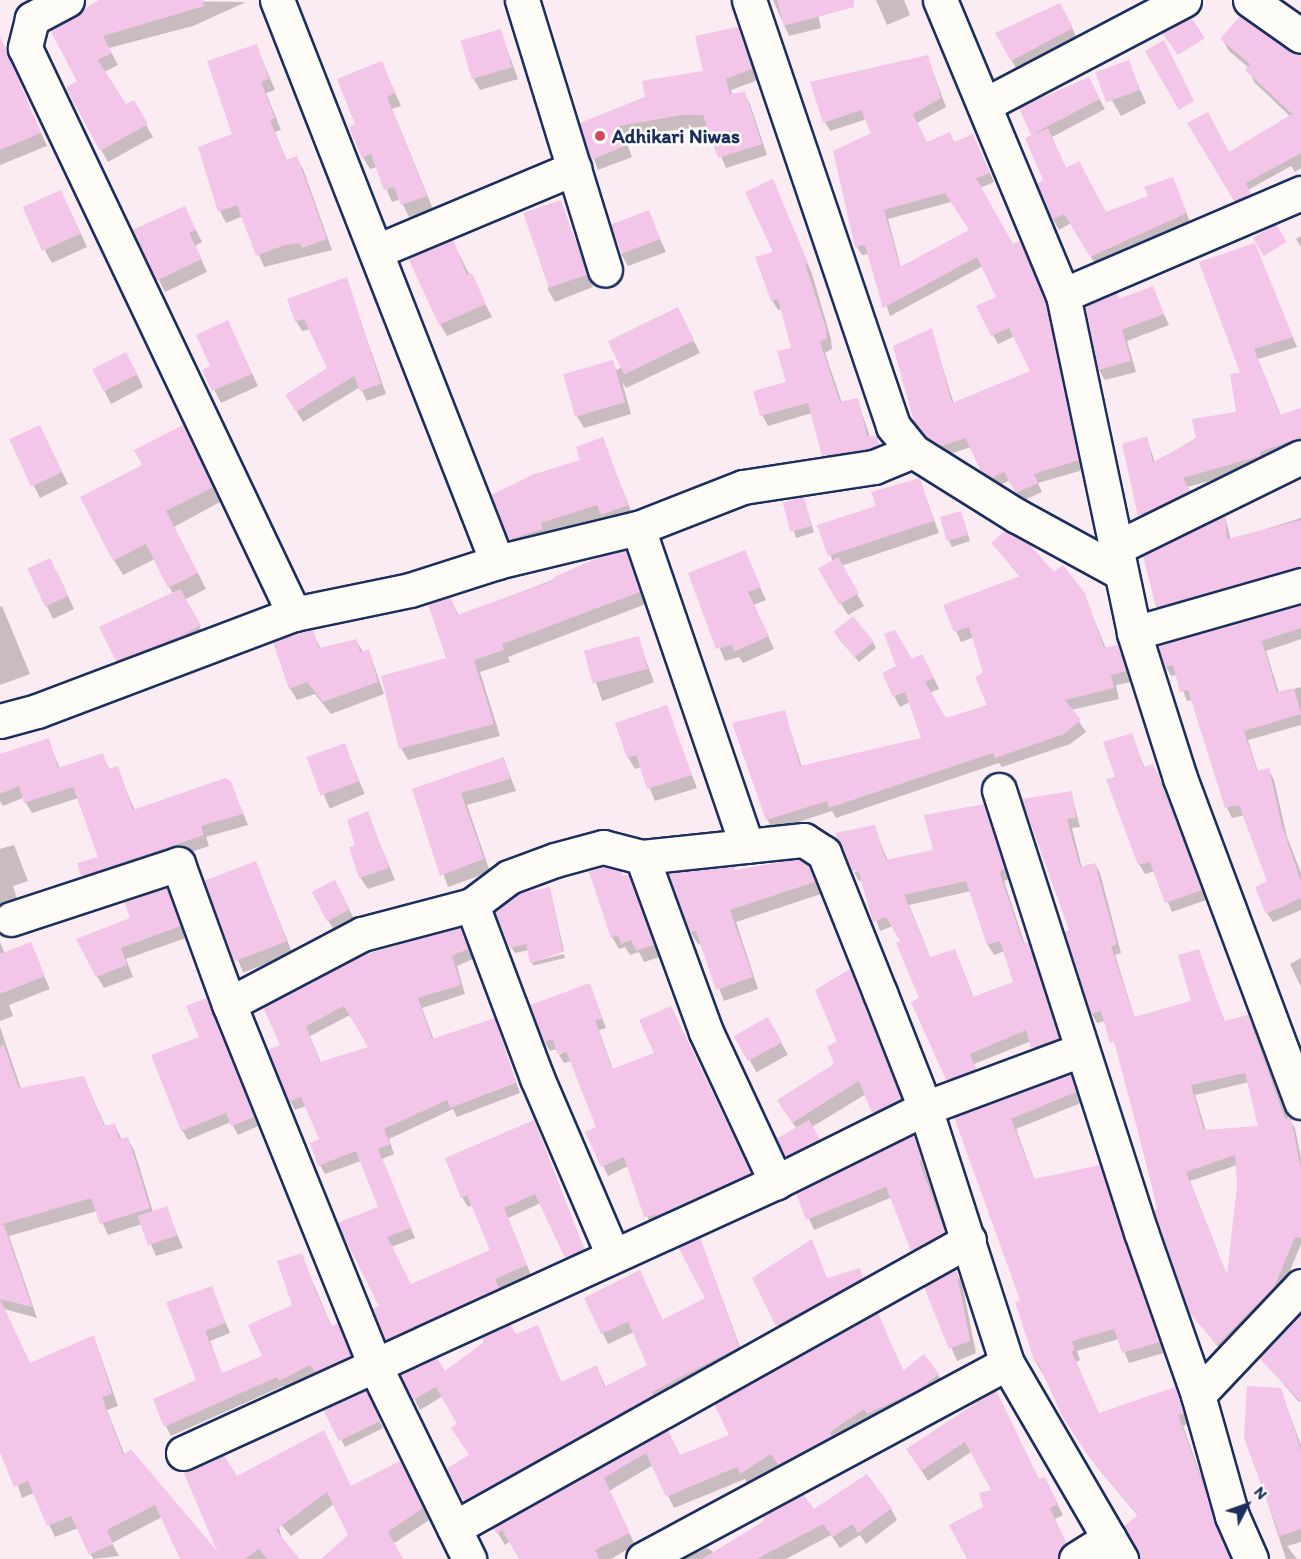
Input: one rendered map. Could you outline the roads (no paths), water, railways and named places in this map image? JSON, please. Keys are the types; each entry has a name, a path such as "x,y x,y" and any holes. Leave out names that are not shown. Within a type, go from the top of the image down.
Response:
{"street":[{"path":"67,0 32,19 25,48 294,614"},
{"path":"277,0 498,562"},
{"path":"522,0 605,270"},
{"path":"749,0 893,426 914,451 1017,516 1116,560"},
{"path":"940,0 1063,295 1116,560 1134,633 1180,778 1301,1102"},
{"path":"984,105 1184,0"},
{"path":"1250,0 1301,36"},
{"path":"377,251 574,168"},
{"path":"1063,295 1301,193"},
{"path":"0,721 37,711 294,614 410,590 498,562 638,528 743,487 874,467 914,451"},
{"path":"1116,560 1301,457"},
{"path":"638,528 747,846"},
{"path":"1134,633 1301,585"},
{"path":"999,790 1081,1050 1198,1395 1232,1516 1251,1559"},
{"path":"229,1004 362,934 472,905 509,877 555,860 603,847 642,857 804,840 824,853 925,1108 1007,1363 1115,1548 1076,1559"},
{"path":"642,857 706,1032 776,1182"},
{"path":"10,919 178,864 229,1004 375,1366 458,1549 969,1240"},
{"path":"472,905 537,1078 613,1255"},
{"path":"183,1453 776,1182 925,1108 1081,1050"},
{"path":"1198,1395 1301,1286"},
{"path":"643,1559 1007,1363"}],"place":[{"name":"Adhikari Niwas","path":"600,136"}]}
